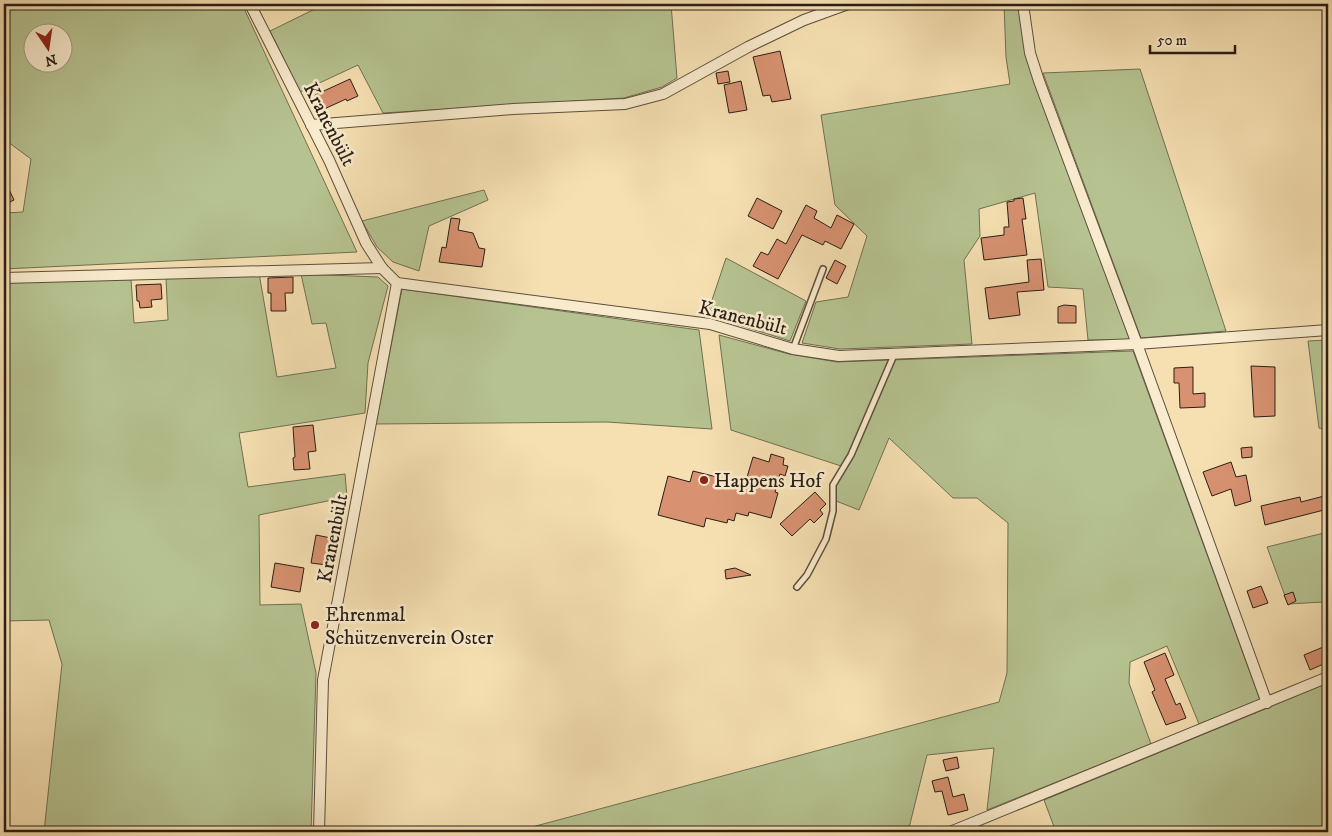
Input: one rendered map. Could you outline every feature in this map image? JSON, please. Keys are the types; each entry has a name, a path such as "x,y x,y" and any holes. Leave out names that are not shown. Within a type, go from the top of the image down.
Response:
{"street":[{"name":"Kranenbült","path":"250,4 329,160 366,243 382,268 397,283 710,324 793,349 839,356 1137,344 1328,330"},
{"path":"311,125 513,109 625,104 663,94 748,47 804,20 848,4"},
{"path":"1023,4 1030,53 1039,81 1267,703"},
{"path":"4,278 382,268"},
{"name":"Kranenbült","path":"319,832 323,680 397,283"},
{"path":"950,832 1328,677"}],"lane":[{"path":"793,349 823,269"},
{"path":"797,588 808,575 826,538 833,511 834,485 850,454 894,354"}],"green space":[{"path":"4,4 242,4 357,252 4,269 4,213 23,212 31,159 4,139"},
{"path":"325,4 671,4 677,78 662,87 624,98 383,113 358,65 300,92 270,31"},
{"path":"1004,4 1018,4 1031,71 1130,340 1088,340 1083,289 1048,287 1035,193 979,209 980,236 964,260 972,344 840,349 802,343 816,302 848,297 867,236 835,205 821,115 1010,84 1006,57"},
{"path":"1140,69 1226,331 1141,338 1043,73"},
{"path":"484,190 488,200 429,226 419,271 393,262 377,247 362,221"},
{"path":"726,258 806,301 790,341 707,315"},
{"path":"259,273 277,377 336,368 326,323 312,324 301,274 378,277 388,286 368,363 365,413 239,433 248,487 345,474 347,497 259,515 260,605 301,604 316,673 311,832 44,832 62,664 49,620 4,621 4,281 131,279 134,323 168,320 166,278"},
{"path":"402,289 699,330 712,429 607,422 376,424"},
{"path":"719,335 789,354 837,362 1133,351 1260,700 1199,724 1167,646 1130,662 1129,683 1151,744 987,810 994,748 927,755 908,832 533,832 532,827 999,702 1007,673 1008,523 977,498 953,498 889,438 859,510 831,499 841,466 731,430"},
{"path":"1328,340 1328,430 1319,428 1308,341"},
{"path":"1328,532 1328,611 1324,602 1288,604 1267,547"},
{"path":"1328,683 1328,832 1056,832 1044,800"}],"building":[{"path":"780,51 791,99 772,102 770,95 763,96 753,57"},
{"path":"728,71 730,82 718,84 716,73"},
{"path":"350,79 358,96 347,101 346,99 322,110 315,95"},
{"path":"741,81 747,110 729,113 724,85"},
{"path":"4,179 14,200 4,205"},
{"path":"757,198 782,211 773,229 748,216"},
{"path":"1023,198 1026,219 1022,219 1027,255 984,260 981,238 1004,235 1004,227 1009,227 1007,202"},
{"path":"806,205 817,211 814,218 831,228 837,215 854,224 841,249 825,241 823,245 802,235 778,279 753,266 761,252 768,255 777,239 786,244"},
{"path":"451,218 460,219 458,230 473,233 479,248 485,249 482,267 439,262 442,247 446,248"},
{"path":"1041,259 1044,290 1017,292 1020,315 989,319 985,288 1029,282 1027,260"},
{"path":"835,260 846,266 837,284 826,278"},
{"path":"293,277 293,293 285,293 286,311 271,311 271,293 268,293 268,278"},
{"path":"161,284 162,299 151,300 152,307 140,308 139,301 137,301 136,285"},
{"path":"1064,305 1076,306 1076,323 1058,323 1058,307"},
{"path":"1251,366 1275,367 1275,416 1254,417"},
{"path":"1193,367 1193,394 1205,393 1205,407 1180,408 1179,383 1174,383 1174,368"},
{"path":"313,425 316,451 308,452 310,469 294,470 293,427"},
{"path":"1252,447 1252,457 1242,458 1241,448"},
{"path":"771,454 784,458 783,465 788,466 785,476 780,474 775,492 778,493 771,518 749,512 748,516 736,513 734,521 728,519 727,523 706,518 704,527 658,515 668,476 690,482 693,471 745,484 753,457 769,462"},
{"path":"1231,462 1236,477 1246,475 1251,501 1235,506 1231,489 1212,496 1203,472"},
{"path":"815,492 826,504 820,510 823,514 814,523 810,519 792,536 780,524"},
{"path":"1328,495 1328,509 1265,525 1261,506 1300,497 1301,502"},
{"path":"316,535 331,538 327,565 311,563"},
{"path":"275,563 304,568 300,592 271,587"},
{"path":"735,568 751,575 726,579 725,570"},
{"path":"1261,586 1268,603 1253,608 1247,591"},
{"path":"1293,592 1296,601 1288,605 1284,595"},
{"path":"1328,645 1328,662 1310,670 1304,655"},
{"path":"1165,653 1174,675 1165,679 1176,705 1180,703 1186,718 1166,725 1152,692 1155,690 1144,662"},
{"path":"957,757 959,768 946,771 943,760"},
{"path":"948,777 953,797 964,794 968,810 948,815 942,791 935,792 932,781"}],"place":[{"name":"Happens Hof","path":"704,480"},
{"name":"Ehrenmal Schützenverein Oster","path":"315,625"}]}
